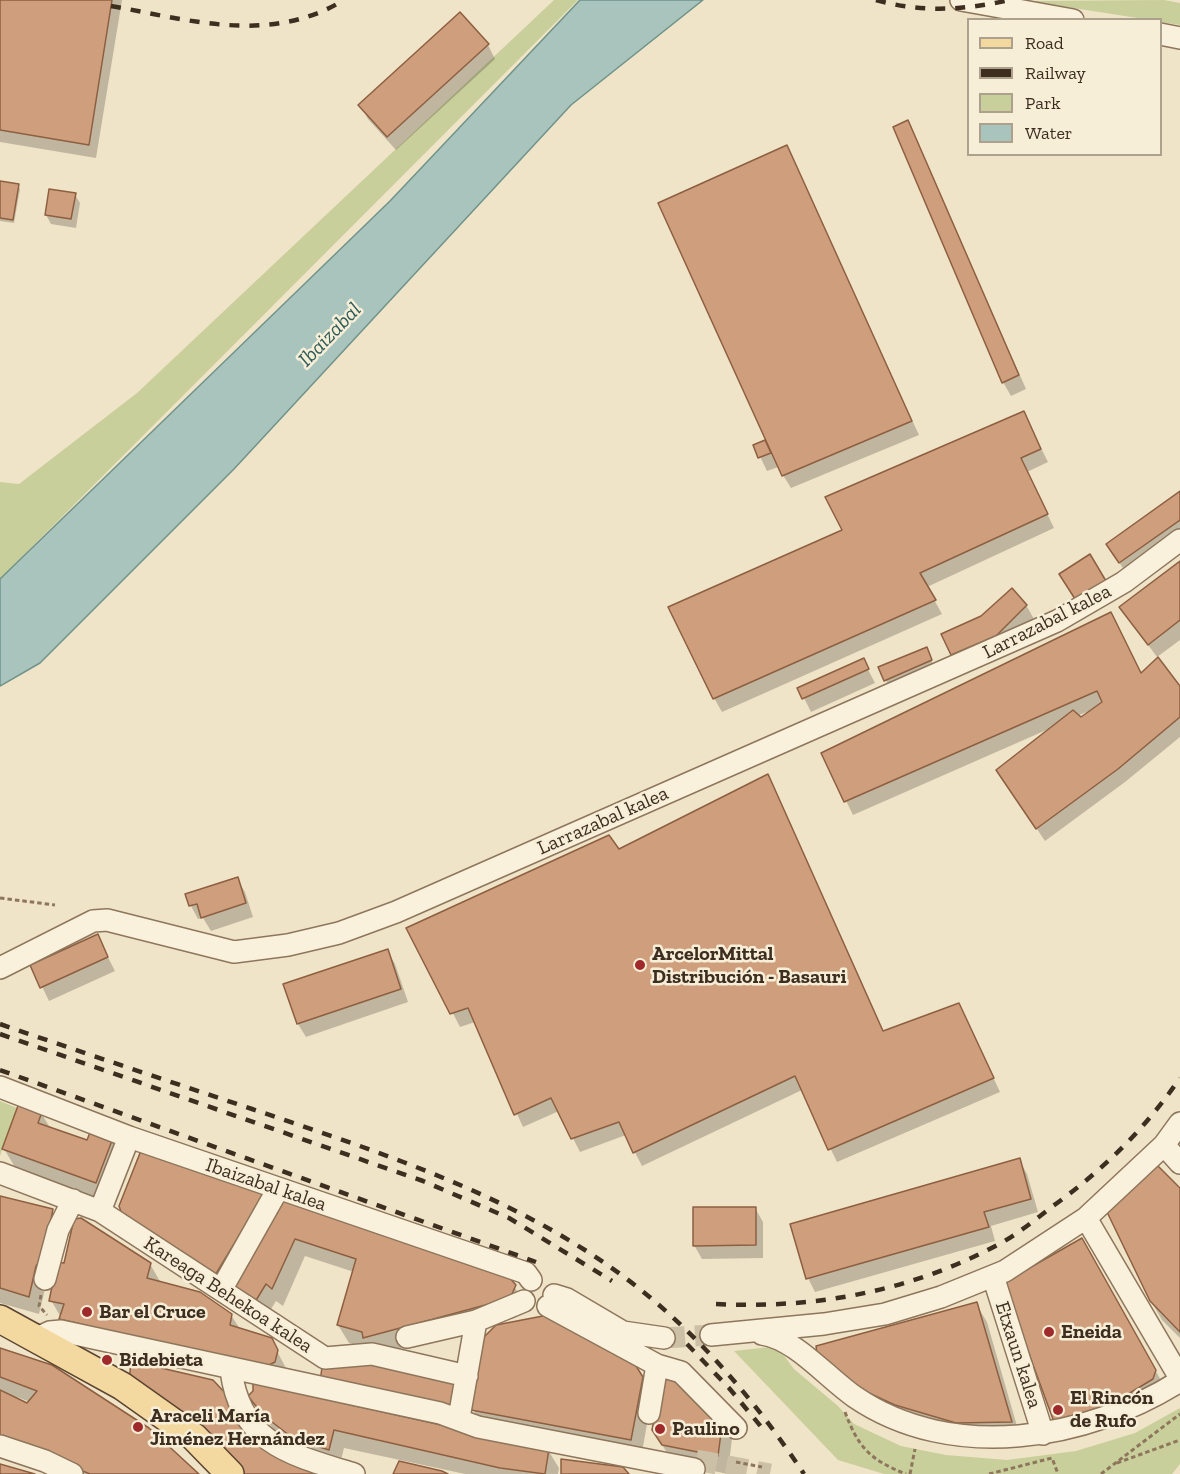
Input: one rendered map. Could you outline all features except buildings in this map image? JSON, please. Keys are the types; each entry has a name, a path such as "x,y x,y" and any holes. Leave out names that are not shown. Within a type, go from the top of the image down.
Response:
{"main road":[{"path":"0,1319 122,1386 171,1419 194,1437 230,1474"}],"street":[{"path":"960,0 1062,18"},
{"path":"1162,34 1180,38"},
{"name":"Larrazabal kalea","path":"0,968 93,921 107,920 234,952 288,945 339,933 396,912 1057,621 1124,582 1180,540"},
{"name":"Ibaizabal kalea","path":"0,1087 129,1137 525,1274 531,1280"},
{"path":"711,1335 824,1324 885,1314 941,1297 993,1276 1086,1218 1164,1145 1180,1123"},
{"path":"100,1211 129,1137"},
{"path":"1164,1145 1180,1162"},
{"name":"Kareaga Behekoa kalea","path":"0,1173 100,1211 326,1358 372,1354 467,1376"},
{"path":"221,1290 278,1189"},
{"path":"45,1279 58,1230 73,1200"},
{"path":"752,1332 772,1336 791,1345 856,1398 877,1410 900,1419 954,1433 989,1436 1043,1434 1065,1431 1131,1409 1180,1379 1086,1218"},
{"name":"Etxaun kalea","path":"993,1276 1043,1434"},
{"path":"551,1301 549,1283 541,1279 531,1280 523,1291 524,1301 535,1309 551,1301 567,1299 623,1332 664,1338"},
{"path":"407,1337 476,1321 524,1301"},
{"path":"551,1301 657,1365 681,1372 736,1428"},
{"path":"459,1418 476,1321"},
{"path":"804,1356 808,1340 824,1324"},
{"path":"37,1338 61,1330 231,1370 459,1418 478,1427 694,1469"},
{"path":"649,1413 657,1365"},
{"path":"231,1370 234,1396 245,1417 274,1446 354,1474"},
{"path":"0,1446 45,1461 72,1474"}],"path":[{"path":"0,898 55,905"},
{"path":"843,1408 855,1439 883,1465 908,1474 915,1449"},
{"path":"1101,1474 1180,1414"},
{"path":"1112,1465 1180,1440"},
{"path":"989,1474 1052,1458 1058,1474"},
{"path":"736,1462 762,1467"},
{"path":"890,1474 893,1469"}],"green space":[{"path":"554,0 578,0 0,579 0,482 19,484 137,393"},
{"path":"1164,0 1180,3 1180,25 1162,22 1162,18 1138,18 1028,1"},
{"path":"0,1101 17,1108 0,1156"},
{"path":"770,1347 782,1353 794,1369 838,1406 854,1424 901,1446 946,1455 1007,1460 1076,1451 1135,1433 1180,1408 1180,1464 1172,1474 884,1474 838,1460 734,1351"}],"water":[{"name":"Ibaizabal","path":"580,0 703,0 571,105 234,469 40,663 0,686 0,579 390,201"}],"tunnel":[{"path":"664,1338 711,1335"},
{"path":"696,1460 770,1474"}],"railway":[{"path":"111,6 200,22 259,25 287,22 316,14 344,0"},
{"path":"876,0 910,7 943,9 1010,0"},
{"path":"0,1024 410,1164 512,1209 561,1235 608,1265 674,1318 734,1381 771,1426 804,1474"},
{"path":"0,1034 423,1181 509,1218 612,1281"},
{"path":"0,1070 536,1262"},
{"path":"716,1304 753,1305 827,1300 899,1285 968,1260 1014,1235 1089,1178 1138,1131 1180,1078"},
{"path":"687,1344 729,1388 763,1429"}],"place":[{"name":"ArcelorMittal Distribución - Basauri","path":"640,965"},
{"name":"Bar el Cruce","path":"87,1312"},
{"name":"Eneida","path":"1049,1332"},
{"name":"Bidebieta","path":"107,1360"},
{"name":"El Rincón de Rufo","path":"1058,1410"},
{"name":"Araceli María Jiménez Hernández","path":"138,1427"},
{"name":"Paulino","path":"660,1429"}]}
